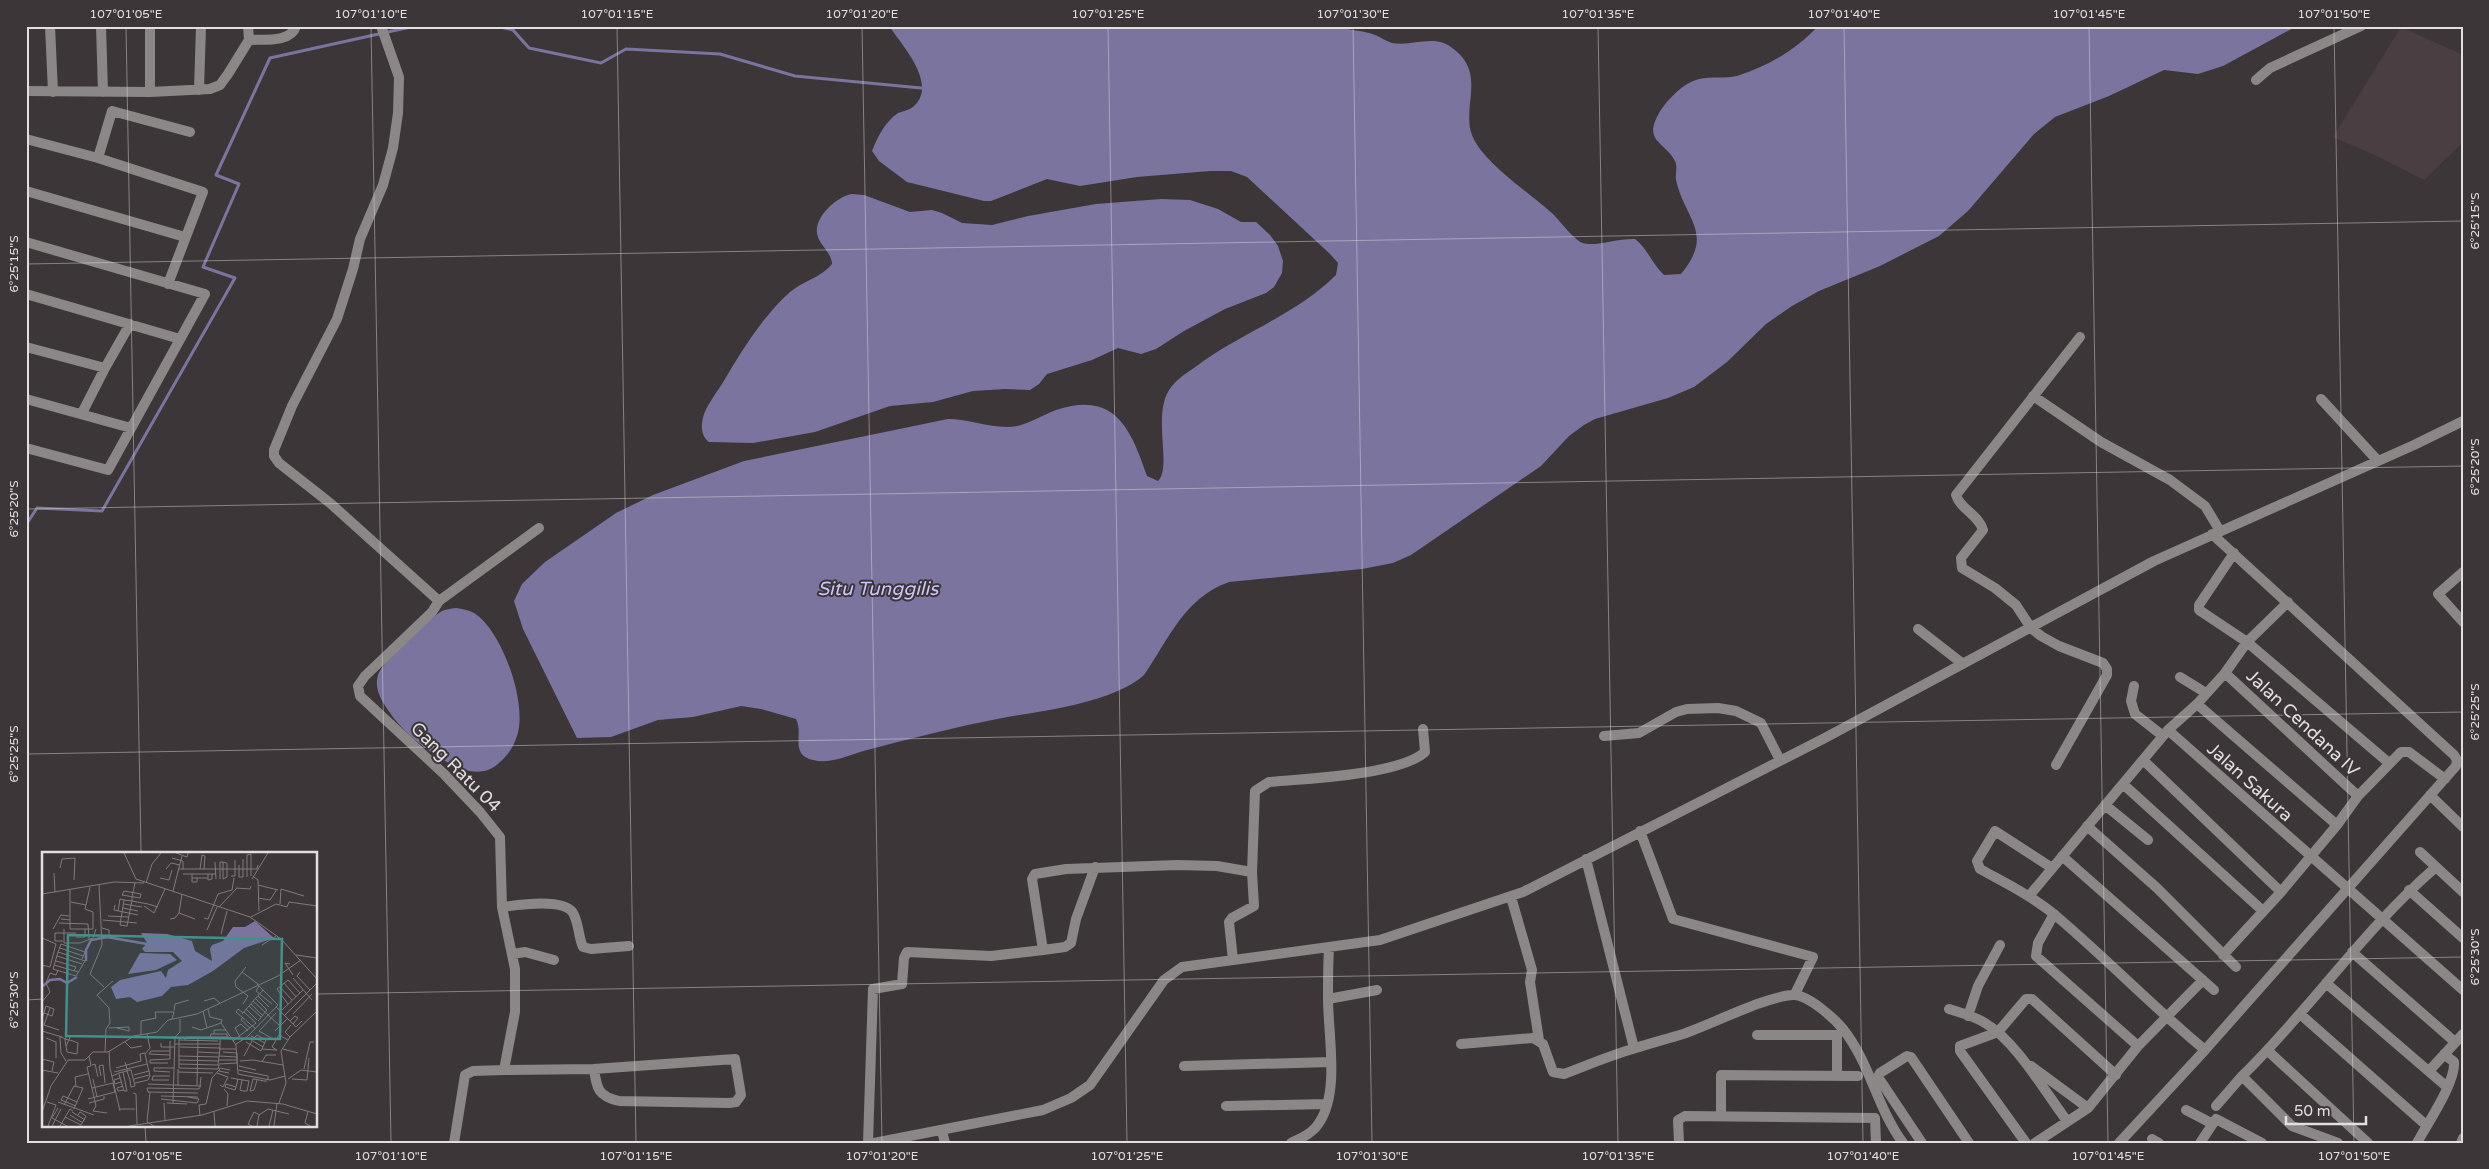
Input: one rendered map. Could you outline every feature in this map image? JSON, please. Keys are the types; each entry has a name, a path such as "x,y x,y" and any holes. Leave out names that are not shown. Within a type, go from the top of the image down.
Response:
{"street":[{"path":"50,26 53,92"},
{"path":"101,26 104,92"},
{"path":"150,26 150,92"},
{"path":"199,90 201,26"},
{"path":"26,92 150,92 199,90 220,85 249,40 248,26"},
{"path":"249,40 286,38 293,34 296,26"},
{"path":"2256,80 2270,68 2361,26"},
{"path":"380,28 399,77 398,113 393,148 383,185 360,239 353,269 337,319 292,406 274,450 279,463 330,503 439,601 539,528"},
{"path":"98,158 112,111 190,132"},
{"path":"26,139 98,158 203,192 168,284"},
{"path":"26,191 185,237"},
{"path":"26,242 205,294 108,470 26,448"},
{"path":"26,294 180,339"},
{"path":"82,413 130,324"},
{"path":"2056,766 2107,675 2107,669 2103,664 2059,646 2031,628 2016,605 1995,588 1962,568 1961,558 1983,530 1981,524 1959,502 1956,495 2080,337"},
{"path":"26,347 105,368"},
{"path":"2033,396 2101,442 2170,480 2205,506 2216,532 2234,553 2454,755 2457,760 2456,766 2445,779 2205,1050 2118,1143"},
{"path":"26,399 131,428"},
{"path":"2321,399 2378,461"},
{"path":"874,1143 1042,1110 1071,1098 1090,1085 1164,980 1182,967 1380,940 1511,897 1780,760 2154,561 2463,421"},
{"path":"2234,553 2199,607 2247,642 2389,763"},
{"path":"2463,572 2438,594 2463,622"},
{"name":"Gang Ratu 04","path":"439,601 432,612 365,676 358,686 358,691 387,723 444,774 480,812 500,837 502,907 513,954 515,1012 504,1070"},
{"path":"2028,896 2166,733 2197,704 2225,673 2247,642 2288,602"},
{"path":"1918,629 1962,664"},
{"name":"Jalan Cendana IV","path":"2225,673 2358,796"},
{"path":"2180,677 2206,693"},
{"name":"Jalan Sakura","path":"2134,686 2131,702 2135,714 2166,733 2463,990"},
{"path":"2197,704 2337,825"},
{"path":"1604,736 1639,733 1676,712 1687,709 1718,708 1736,711 1761,723 1780,760"},
{"path":"1233,960 1229,922 1232,918 1254,906 1252,872 1255,791 1260,786 1269,782 1362,772 1407,762 1425,752 1423,729"},
{"path":"2223,955 2282,892 2337,825 2358,796 2400,752 2409,752 2445,779"},
{"path":"2144,760 2282,892"},
{"path":"2123,784 2263,911"},
{"path":"2430,795 2463,827"},
{"path":"2105,805 2148,840"},
{"path":"2087,826 2157,888 2236,967"},
{"path":"1640,831 1673,919 1812,957 1795,994"},
{"path":"2052,868 1998,831 1992,832 1977,861 1978,867 2028,896 2054,914 2166,1018 2205,1050"},
{"path":"2420,852 2463,892"},
{"path":"2062,856 2214,990"},
{"path":"1586,859 1634,1048"},
{"path":"1042,950 1032,877 1037,873 1095,867 1217,866 1252,872"},
{"path":"868,1143 872,991 874,988 902,984 905,953 912,951 991,956 1066,947 1071,943 1076,919 1095,867"},
{"path":"2216,1106 2242,1076 2268,1051 2381,918 2436,867"},
{"path":"2409,890 2463,938"},
{"path":"1511,897 1532,970 1530,982 1539,1040"},
{"path":"502,907 538,904 563,906 570,909 574,915 583,947 629,946"},
{"path":"2054,914 2041,937 2036,956 2138,1046"},
{"path":"1968,1016 1978,986 2000,945"},
{"path":"1291,1143 1315,1129 1322,1119 1327,1104 1331,1062 1328,999 1329,948"},
{"path":"513,954 525,952 554,960"},
{"path":"2352,952 2455,1042"},
{"path":"2035,1143 2088,1108 2138,1046 2203,980"},
{"path":"2326,984 2447,1087"},
{"path":"1328,999 1377,990"},
{"path":"1461,1044 1533,1038 1543,1044 1550,1068 1558,1074 1564,1074 1634,1048 1683,1034 1765,1002 1795,994 1803,997 1830,1015 1844,1030 1866,1070 1887,1118 1903,1143"},
{"path":"2026,1143 1959,1050 1960,1046 1998,1032 2026,999 2032,999 2116,1075"},
{"path":"1949,1009 1987,1024 1998,1032 2024,1061 2067,1121"},
{"path":"2300,1014 2426,1125"},
{"path":"2428,1071 2463,1034"},
{"path":"1757,1035 1837,1035 1837,1076"},
{"path":"2268,1051 2368,1143"},
{"path":"2417,1143 2447,1087 2454,1067 2454,1062 2444,1054"},
{"path":"1922,1143 1878,1076 1907,1056 1911,1057 1969,1143"},
{"path":"454,1143 466,1073 473,1071 594,1069 735,1059 741,1095 736,1102 729,1103 620,1101 604,1096 598,1089 594,1069"},
{"path":"2024,1061 2088,1108"},
{"path":"1184,1066 1331,1062"},
{"path":"1721,1116 1721,1075 1858,1076"},
{"path":"2242,1076 2292,1126 2338,1143"},
{"path":"1226,1106 1327,1104"},
{"path":"2186,1110 2212,1123"},
{"path":"1679,1143 1678,1120 1680,1117 1721,1116 1874,1118 1876,1143"},
{"path":"2200,1143 2216,1119 2262,1143"},
{"path":"942,1130 946,1143"},
{"path":"2460,1143 2463,1138"}],"shaded area":[{"path":"2401,27 2463,55 2463,142 2424,180 2375,155 2333,137"}],"water":[{"name":"Situ Tunggilis","path":"889,26 1334,26 1370,33 1392,43 1437,41 1444,43 1462,57 1468,68 1471,78 1469,124 1472,135 1477,145 1496,167 1553,214 1572,235 1583,243 1594,244 1635,239 1664,275 1681,274 1691,260 1696,248 1697,237 1695,227 1680,194 1676,180 1675,161 1654,136 1653,130 1659,113 1671,97 1687,84 1704,78 1737,76 1760,67 1791,50 1818,26 2297,26 2223,66 2198,74 2164,70 2109,96 2055,117 2034,134 1968,211 1939,236 1880,266 1819,291 1792,306 1766,324 1727,362 1694,387 1668,398 1595,419 1584,425 1569,436 1541,466 1411,555 1393,563 1362,569 1229,582 1213,589 1200,598 1179,621 1144,675 1132,684 1113,693 1067,706 950,729 828,761 813,760 801,753 796,719 761,709 741,706 693,717 658,720 611,737 577,738 523,629 514,601 522,584 545,562 616,513 653,495 744,461 948,419 1000,427 1017,426 1056,410 1076,405 1093,405 1107,410 1118,418 1127,429 1134,443 1147,476 1158,481 1162,474 1163,463 1163,410 1166,397 1175,382 1219,351 1289,311 1336,275 1338,263 1330,254 1247,177 1231,171 1137,177 1080,186 1047,179 991,201 984,201 907,182 879,161 872,151 886,125 898,113 913,107 920,98 922,88 916,65"},
{"path":"852,194 864,195 910,212 932,210 962,223 992,225 1028,216 1096,204 1161,199 1190,200 1218,209 1241,222 1256,222 1270,235 1278,246 1283,261 1282,273 1274,287 1266,293 1225,309 1184,331 1156,349 1141,354 1118,348 1092,360 1047,374 1039,384 1030,390 973,391 933,402 890,406 815,432 753,443 709,442 704,436 702,425 704,414 710,402 744,347 770,312 790,292 823,272 832,264 832,260 818,237 818,223 833,204 839,199"},
{"path":"456,608 474,613 494,635 510,669 519,706 517,736 512,748 493,768 480,772 466,770 447,762 414,739 400,726 388,710 381,698 377,685 378,675 382,668 406,641 442,611"}],"waterway":[{"path":"26,525 37,508 102,511 235,278 203,267 239,184 216,175 270,58 415,26"},
{"path":"496,26 513,30 529,48 601,63 626,49 720,54 795,76 921,88"}]}
